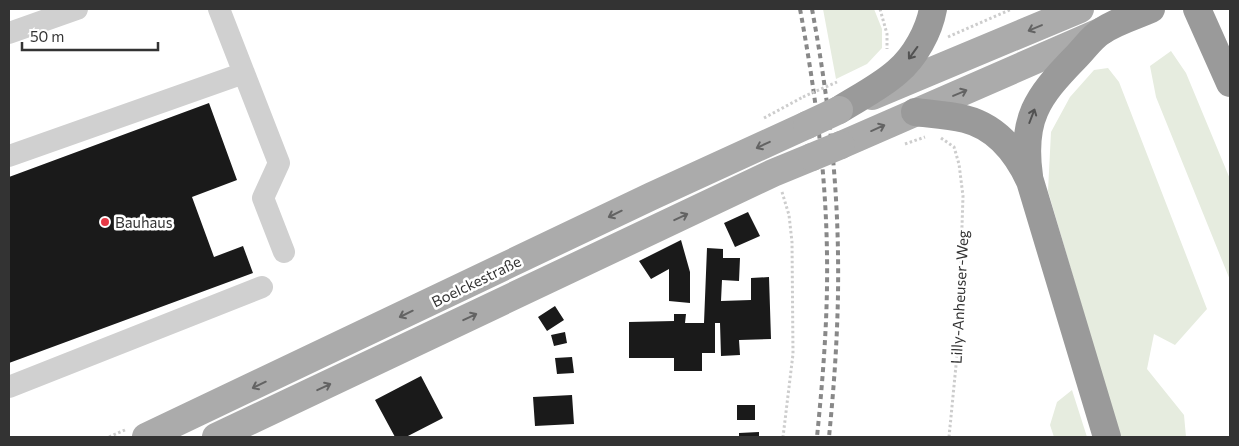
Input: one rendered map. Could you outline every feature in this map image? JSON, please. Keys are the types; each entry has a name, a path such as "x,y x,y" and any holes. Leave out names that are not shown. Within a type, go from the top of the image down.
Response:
{"highway":[{"path":"839,110 898,72 920,42 928,27 933,9"},
{"path":"1106,437 1030,181 1026,146 1027,131 1041,97 1055,79 1102,31 1151,9"},
{"path":"1202,20 1230,82"},
{"path":"915,112 965,119 984,126 999,137 1011,150 1022,165 1030,181"}],"main road":[{"name":"Boelckestraße","path":"146,437 652,196 839,110 1080,9"},
{"name":"Boelckestraße","path":"216,437 773,173 1102,31"}],"lane":[{"path":"9,32 76,9"},
{"path":"219,9 279,163 263,198 284,252"},
{"path":"9,156 244,73"},
{"path":"9,387 262,287"}],"path":[{"path":"880,9 887,34 887,56"},
{"path":"939,41 1012,9"},
{"path":"803,97 837,82"},
{"path":"899,146 927,136"},
{"name":"Lilly-Anheuser-Weg","path":"934,137 941,138 954,147 963,196 958,345 949,437"},
{"path":"773,173 786,201 792,242 793,354 783,437"}],"shaded area":[{"path":"823,9 874,9 882,29 882,48 867,64 836,79"},
{"path":"1171,51 1186,73 1230,179 1230,280 1156,97 1150,66"},
{"path":"1108,68 1119,82 1207,309 1175,345 1154,334 1147,369 1184,415 1186,437 1120,437 1048,191 1051,132 1070,97 1094,70"},
{"path":"1072,390 1087,437 1054,437 1050,425 1057,402"}],"building":[{"name":"Bauhaus","path":"209,103 237,180 192,197 214,257 243,246 253,273 9,363 9,177"},
{"path":"748,212 760,236 735,247 724,223"},
{"path":"681,240 690,272 690,303 669,301 669,269 651,279 639,261"},
{"path":"707,248 723,249 723,258 740,258 739,281 722,280 721,301 751,300 751,278 769,277 771,339 739,340 740,355 721,356 720,323 715,323 715,353 702,353 702,371 674,371 674,358 629,358 629,322 674,321 674,314 686,314 685,323 704,323"},
{"path":"555,306 564,320 547,331 538,317"},
{"path":"565,332 567,343 554,346 551,335"},
{"path":"572,357 574,373 557,374 555,358"},
{"path":"421,376 443,418 406,437 395,437 375,400"},
{"path":"572,395 574,424 535,426 533,397"},
{"path":"737,405 755,405 755,420 737,420"},
{"path":"759,432 759,437 739,437 739,433"}],"railway":[{"path":"800,9 819,131 826,224 826,324 817,437"},
{"path":"812,9 830,131 836,193 837,324 829,437"}],"place":[{"name":"Bauhaus","path":"105,222"}]}
